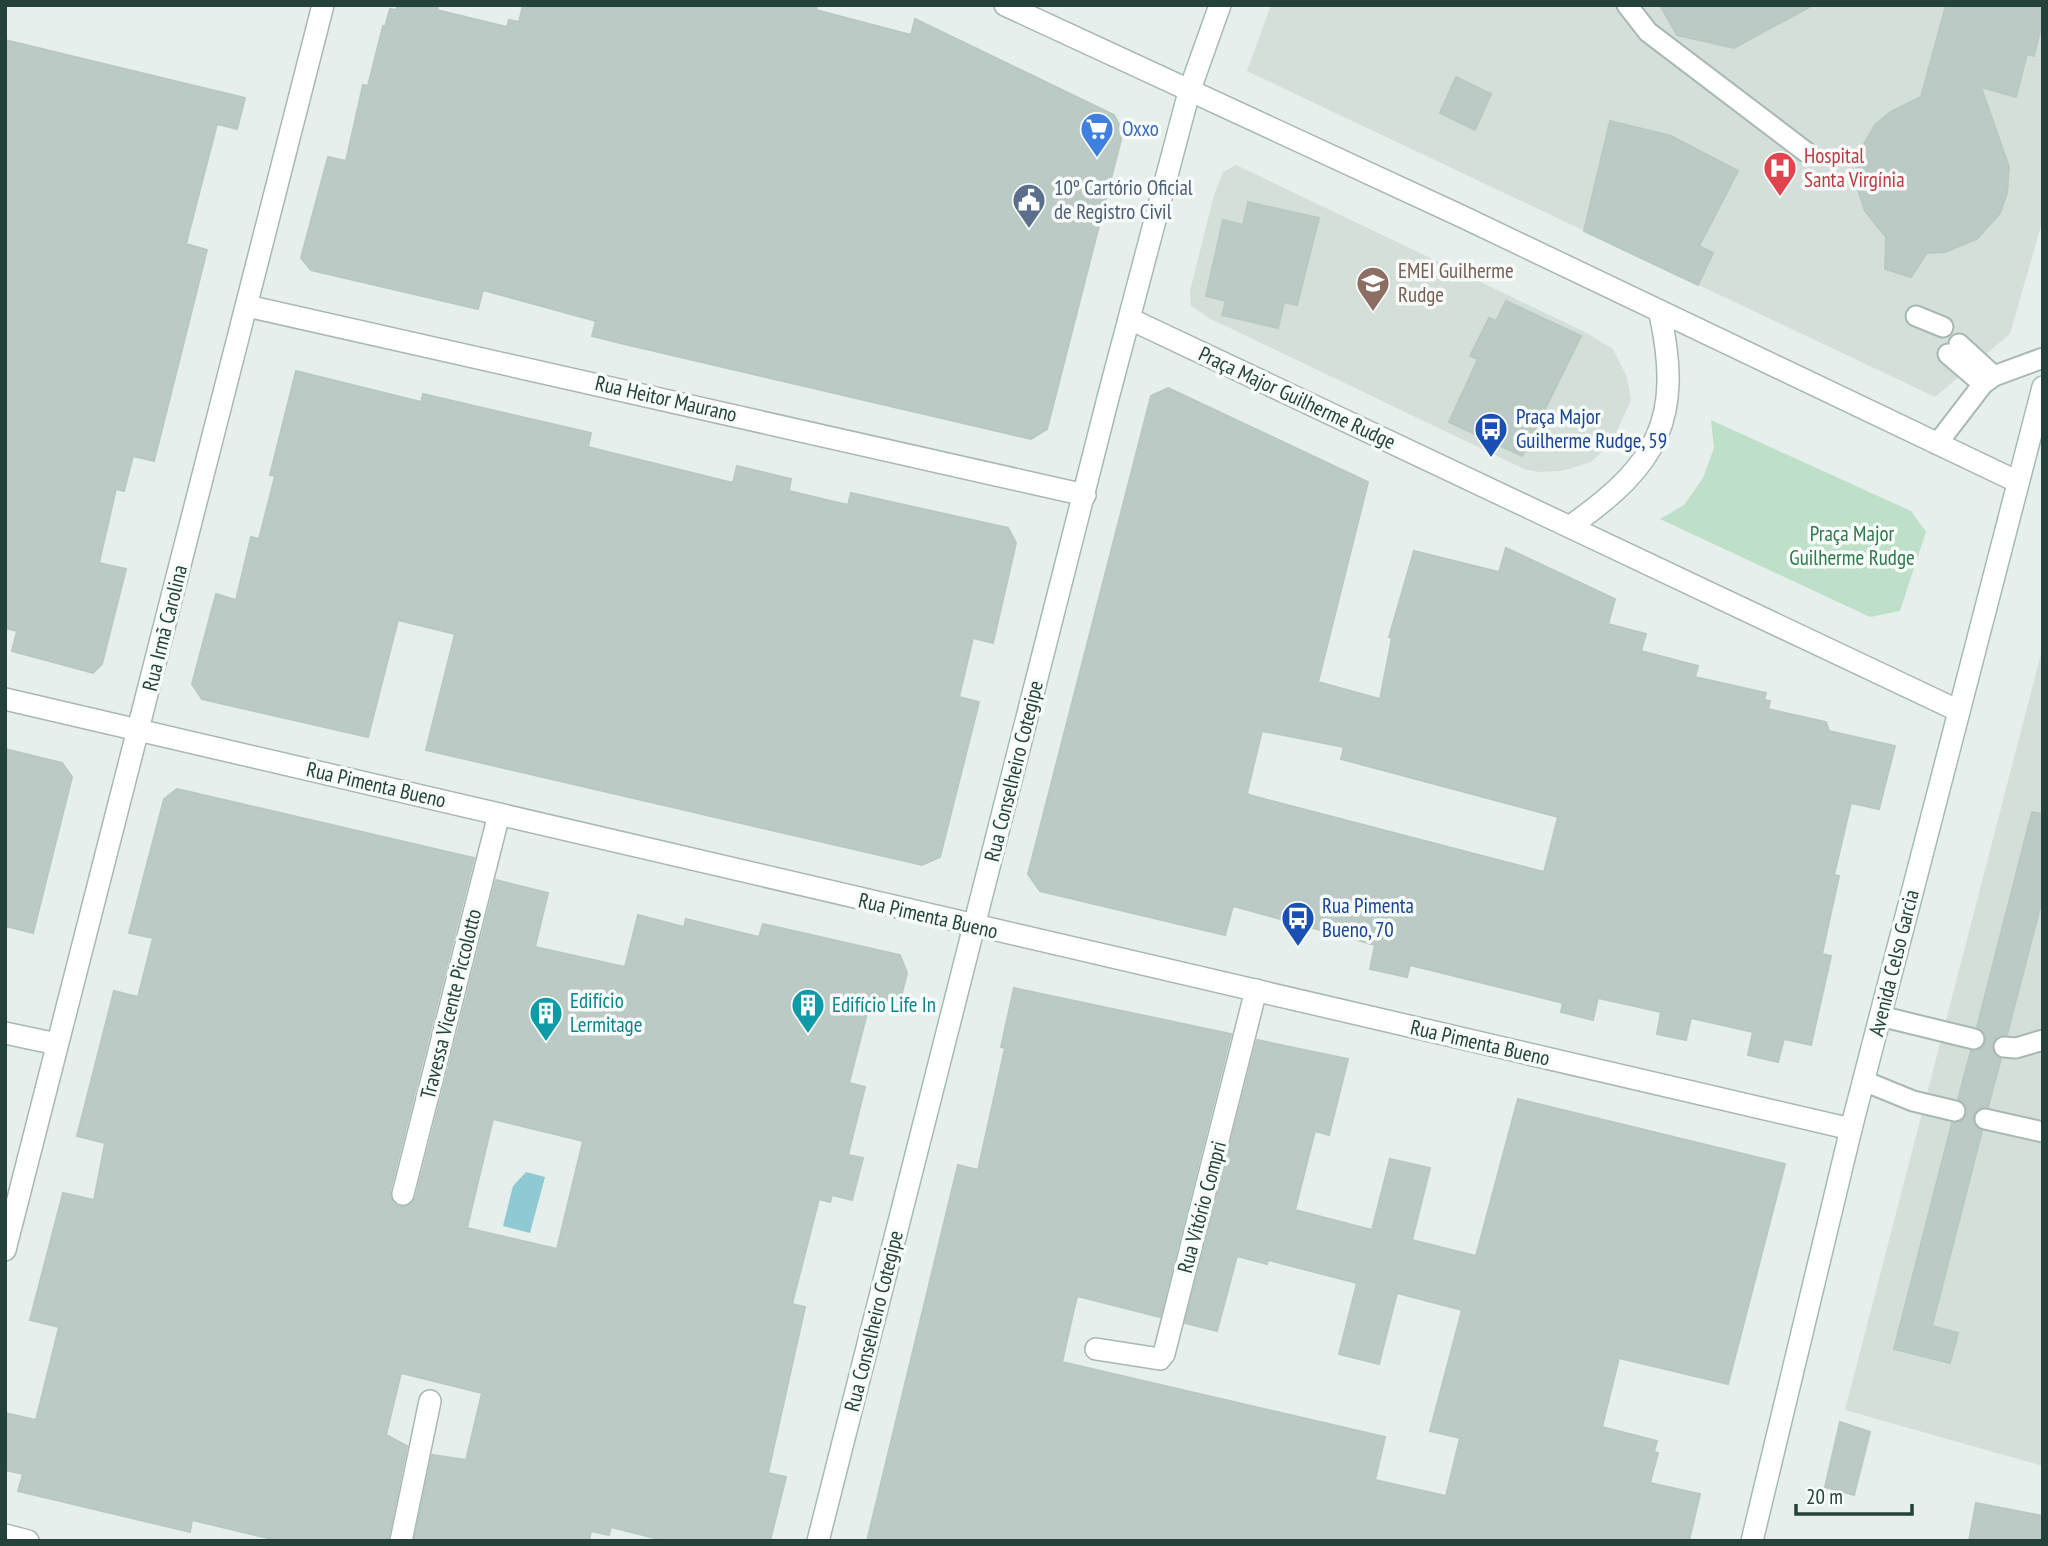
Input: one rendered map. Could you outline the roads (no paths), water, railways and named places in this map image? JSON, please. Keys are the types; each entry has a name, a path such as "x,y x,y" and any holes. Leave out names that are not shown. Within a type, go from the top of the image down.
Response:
{"street":[{"name":"Rua Irmã Carolina","path":"5,1250 323,5"},
{"path":"1005,5 1461,216 1661,314 2018,481"},
{"name":"Rua Conselheiro Cotegipe","path":"818,1541 1189,92 1220,5"},
{"name":"Rua Heitor Maurano","path":"247,306 1085,495"},
{"path":"1572,525 1609,499 1637,471 1658,435 1668,397 1670,358 1661,314"},
{"name":"Praça Major Guilherme Rudge","path":"1130,319 1572,525 1959,710"},
{"name":"Avenida Celso Garcia","path":"1752,1541 1851,1129 2043,387"},
{"name":"Rua Pimenta Bueno","path":"5,699 974,927 1851,1129"},
{"name":"Travessa Vicente Piccolotto","path":"403,1194 499,814"},
{"name":"Rua Vitório Compri","path":"1096,1349 1160,1359 1164,1354 1256,990"},
{"path":"5,1033 57,1044"},
{"path":"401,1541 430,1401"},
{"path":"5,1535 28,1541"}],"lane":[{"path":"1627,5 1648,32 1806,152"},
{"path":"1954,349 1988,380"},
{"path":"1937,444 1988,380 2043,358"},
{"path":"1880,1016 1974,1039"},
{"path":"2004,1047 2016,1048 2043,1040"},
{"path":"1864,1081 1913,1101 1955,1111"},
{"path":"1985,1119 2043,1132"}],"water":[{"path":"526,1172 545,1177 530,1233 503,1226 513,1186"}],"place":[{"name":"Oxxo","path":"1097,159"},
{"name":"Hospital Santa Virgínia","path":"1780,198"},
{"name":"10º Cartório Oficial de Registro Civil","path":"1029,230"},
{"name":"EMEI Guilherme Rudge","path":"1373,313"},
{"name":"Praça Major Guilherme Rudge, 59","path":"1491,459"},
{"name":"Rua Pimenta Bueno, 70","path":"1298,948"},
{"name":"Edifício Life In","path":"808,1035"},
{"name":"Edifício Lermitage","path":"546,1043"}]}
